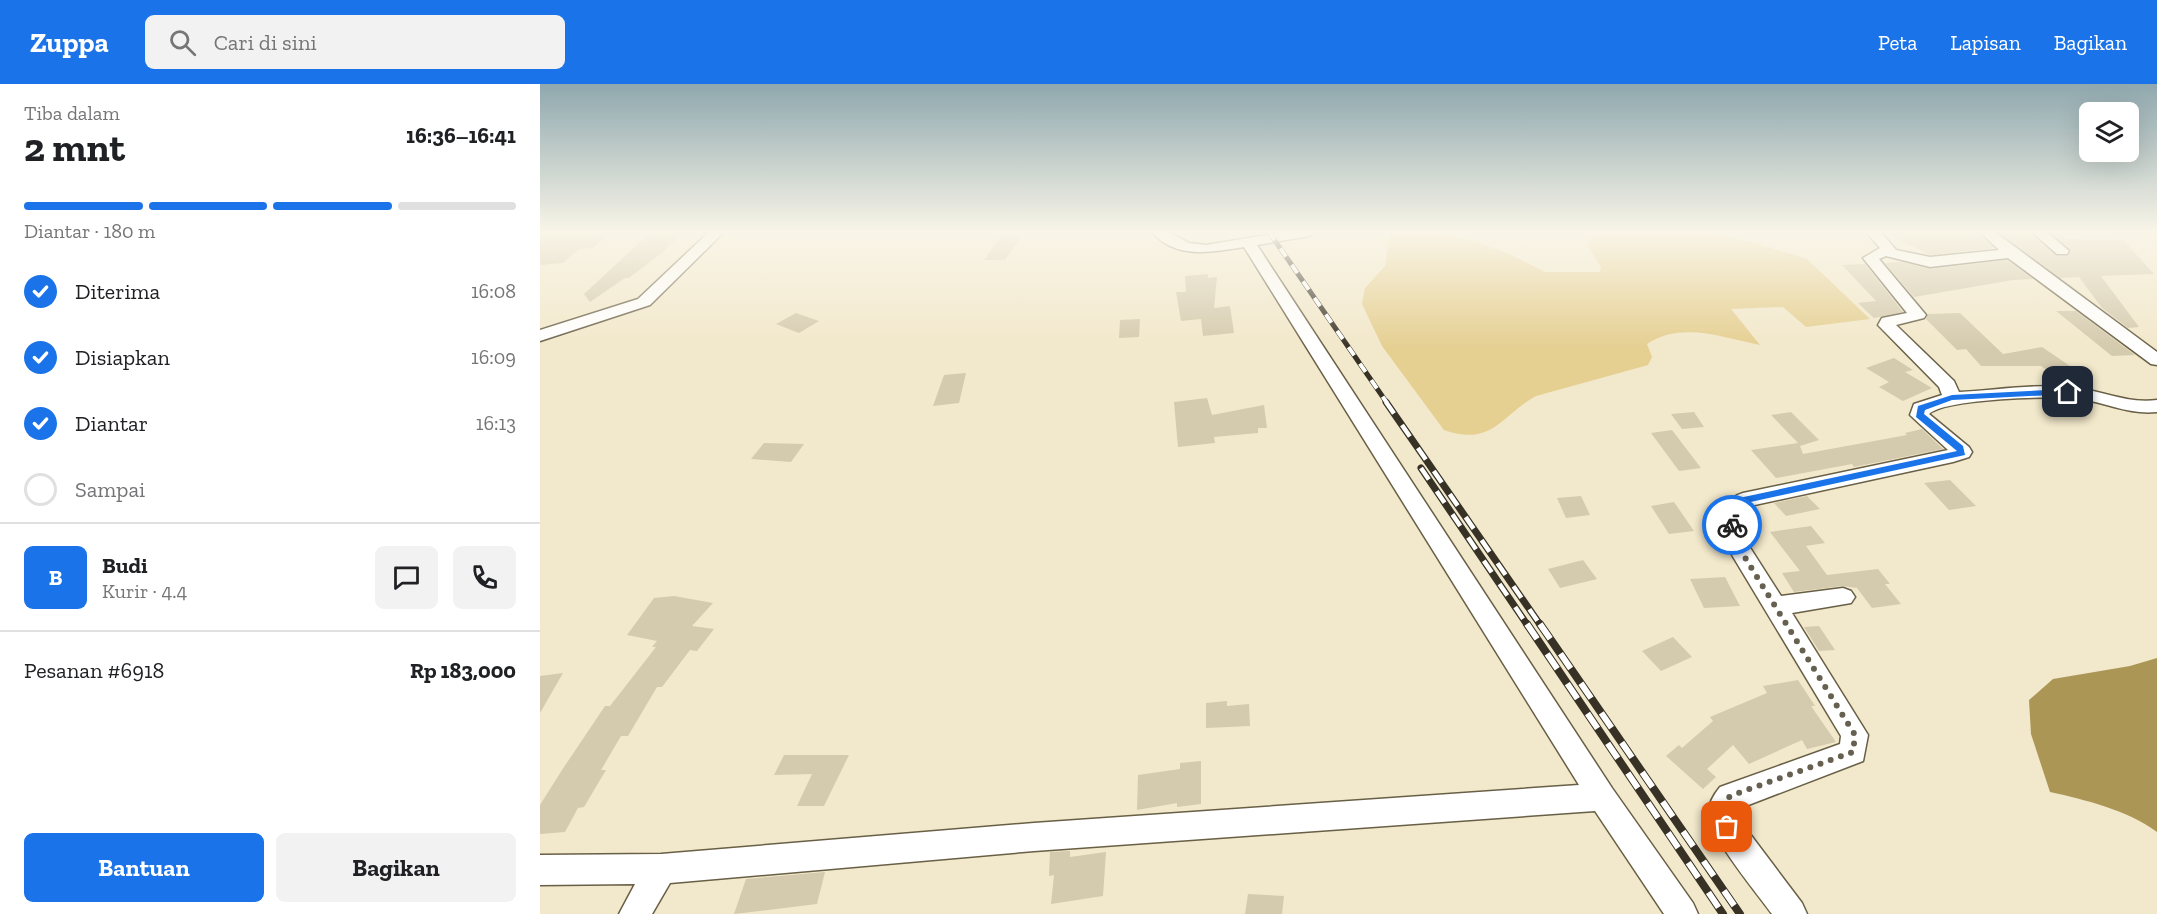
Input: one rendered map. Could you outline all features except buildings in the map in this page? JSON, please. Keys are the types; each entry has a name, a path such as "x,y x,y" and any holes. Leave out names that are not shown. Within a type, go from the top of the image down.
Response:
{"street":[{"path":"540,336 629,309 644,302 677,271"},
{"path":"1266,271 1602,797 1682,914"},
{"path":"1881,271 1918,315 1888,322 1886,325 1948,384 1952,398"},
{"path":"2033,271 2157,360"},
{"path":"1791,914 1727,827 1722,816 1722,805 1730,796 1853,752 1856,743 1855,735 1731,535 1736,508 1743,500 1962,453 1960,448 1918,411 1952,398 2068,392 2116,406 2141,409 2157,406"},
{"path":"1773,606 1843,597"},
{"path":"540,870 661,869 1034,837 1602,797"},
{"path":"635,914 661,869"}],"shaded area":[{"path":"1381,271 1819,271 1870,319 1806,327 1783,307 1731,309 1760,345 1703,333 1674,333 1660,337 1647,344 1652,357 1648,365 1536,396 1495,426 1474,435 1444,430 1382,346 1362,304 1365,288"},
{"path":"2157,658 2157,832 2119,812 2092,802 2050,792 2031,734 2029,700 2053,679 2130,666"}],"railway":[{"path":"1296,271 1387,403"},
{"path":"1386,402 1541,626"},
{"path":"1421,468 1528,626"},
{"path":"1527,624 1723,914"},
{"path":"1540,624 1740,914"}],"way so far":[{"path":"1727,827 1722,816 1722,805 1730,796 1853,752 1856,743 1855,735 1731,535 1732,525"}],"route":[{"path":"1732,525 1736,508 1743,500 1962,453 1960,448 1919,415 1918,411 1921,408 1952,398 2068,392"}]}
